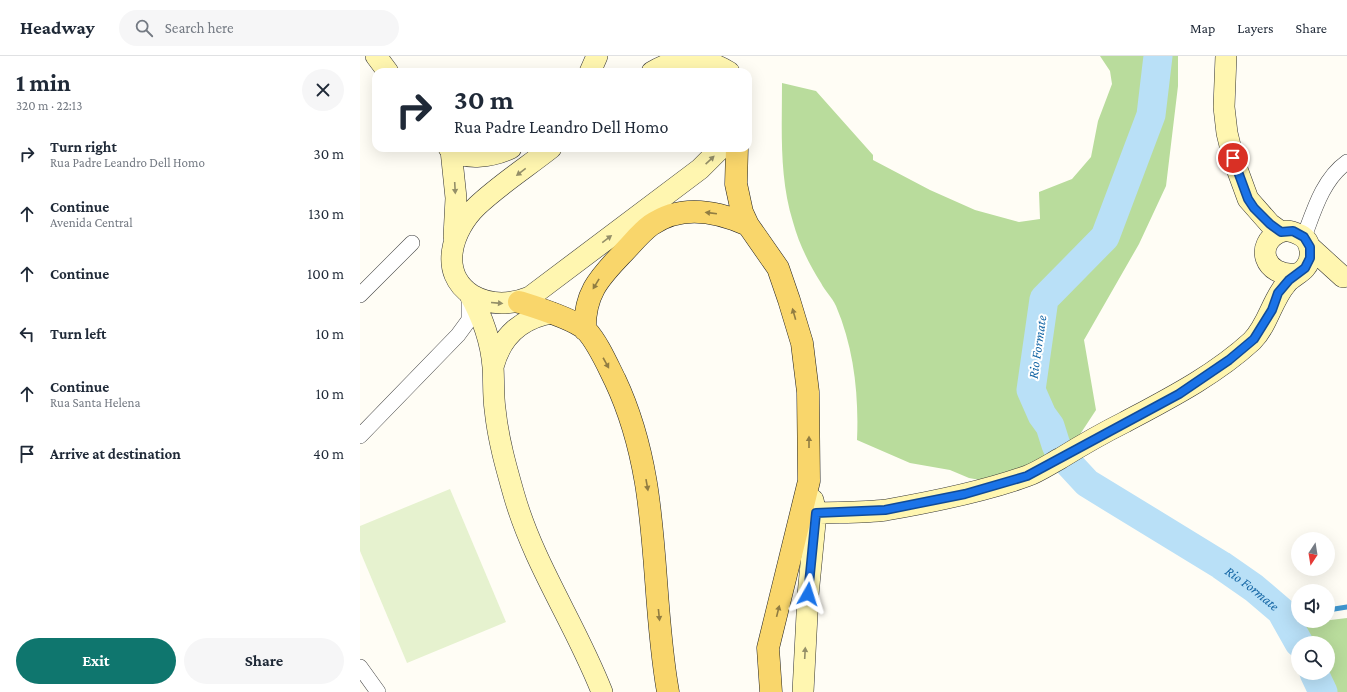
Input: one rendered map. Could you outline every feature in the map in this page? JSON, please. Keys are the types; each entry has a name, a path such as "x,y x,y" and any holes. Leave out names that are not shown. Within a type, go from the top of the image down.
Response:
{"main road":[{"path":"737,152 736,184 740,205 748,225 778,268 802,343 808,392 809,481 768,648 771,692"},
{"path":"585,330 586,309 594,287 601,276 652,224 671,215 694,212 718,214 748,225"},
{"path":"519,302 552,313 585,330 599,350 621,393 634,428 642,460 651,511 657,593 668,692"}],"street":[{"path":"376,56 385,68"},
{"path":"592,68 597,56"},
{"path":"1226,56 1224,107 1227,133 1233,158 1248,199 1254,208 1270,224 1297,237 1345,278"},
{"path":"661,68 689,57 712,61 723,68"},
{"path":"450,152 456,198 456,217 451,257 453,272 456,280 469,293 477,307 487,332 493,367 498,428 521,518 538,560 574,628 602,692"},
{"path":"457,152 461,154 483,156 499,152"},
{"path":"451,257 462,225 477,206 546,152"},
{"path":"469,293 486,301 495,303 519,302 530,297 700,169 717,152"},
{"path":"1297,237 1314,211 1333,174 1347,162"},
{"path":"816,513 885,510 965,494 1027,476 1109,430 1179,394 1229,360 1254,339 1272,310 1278,293 1277,278 1274,270 1267,261 1264,234 1254,208"},
{"path":"1266,250 1271,238 1297,237"},
{"path":"1278,293 1301,271 1310,258 1297,237"},
{"path":"360,295 412,243"},
{"path":"1274,270 1284,275 1301,271 1318,270 1345,278"},
{"path":"360,436 458,335 469,320 469,293"},
{"path":"493,367 501,346 515,329 533,318 552,313"},
{"path":"803,692 808,594 816,513 809,481"},
{"path":"360,667 378,692"}],"green space":[{"path":"1100,56 1178,56 1178,86 1166,186 1139,244 1084,340 1096,410 1075,442 1021,470 980,480 969,478 950,470 910,463 857,440 856,389 847,338 833,300 824,289 801,246 795,230 785,188 782,153 782,83 816,91 873,155 873,160 930,190 975,210 1019,222 1040,219 1039,192 1072,179 1091,157 1098,121 1112,84 1110,71"},
{"path":"450,489 506,622 407,663 360,551 360,526"},
{"path":"1347,618 1347,692 1323,692 1317,680 1335,680 1335,636 1296,636 1292,628 1335,628 1335,619"}],"waterway":[{"name":"Rio Formate","path":"1158,56 1151,115 1105,237 1044,299 1031,390 1042,415 1050,426 1056,445 1062,456 1087,483 1221,565 1254,588 1281,611 1295,636"},
{"path":"1335,609 1347,607"},
{"path":"1284,616 1291,615"},
{"name":"Rio Formate","path":"1317,680 1323,692"}],"route":[{"path":"808,594 816,513 885,510 965,494 1027,476 1109,430 1179,394 1229,360 1254,339 1272,310 1278,293 1289,280 1305,268 1310,258 1310,247 1304,237 1293,231 1281,232 1270,224 1254,208 1248,199 1233,158"}]}
